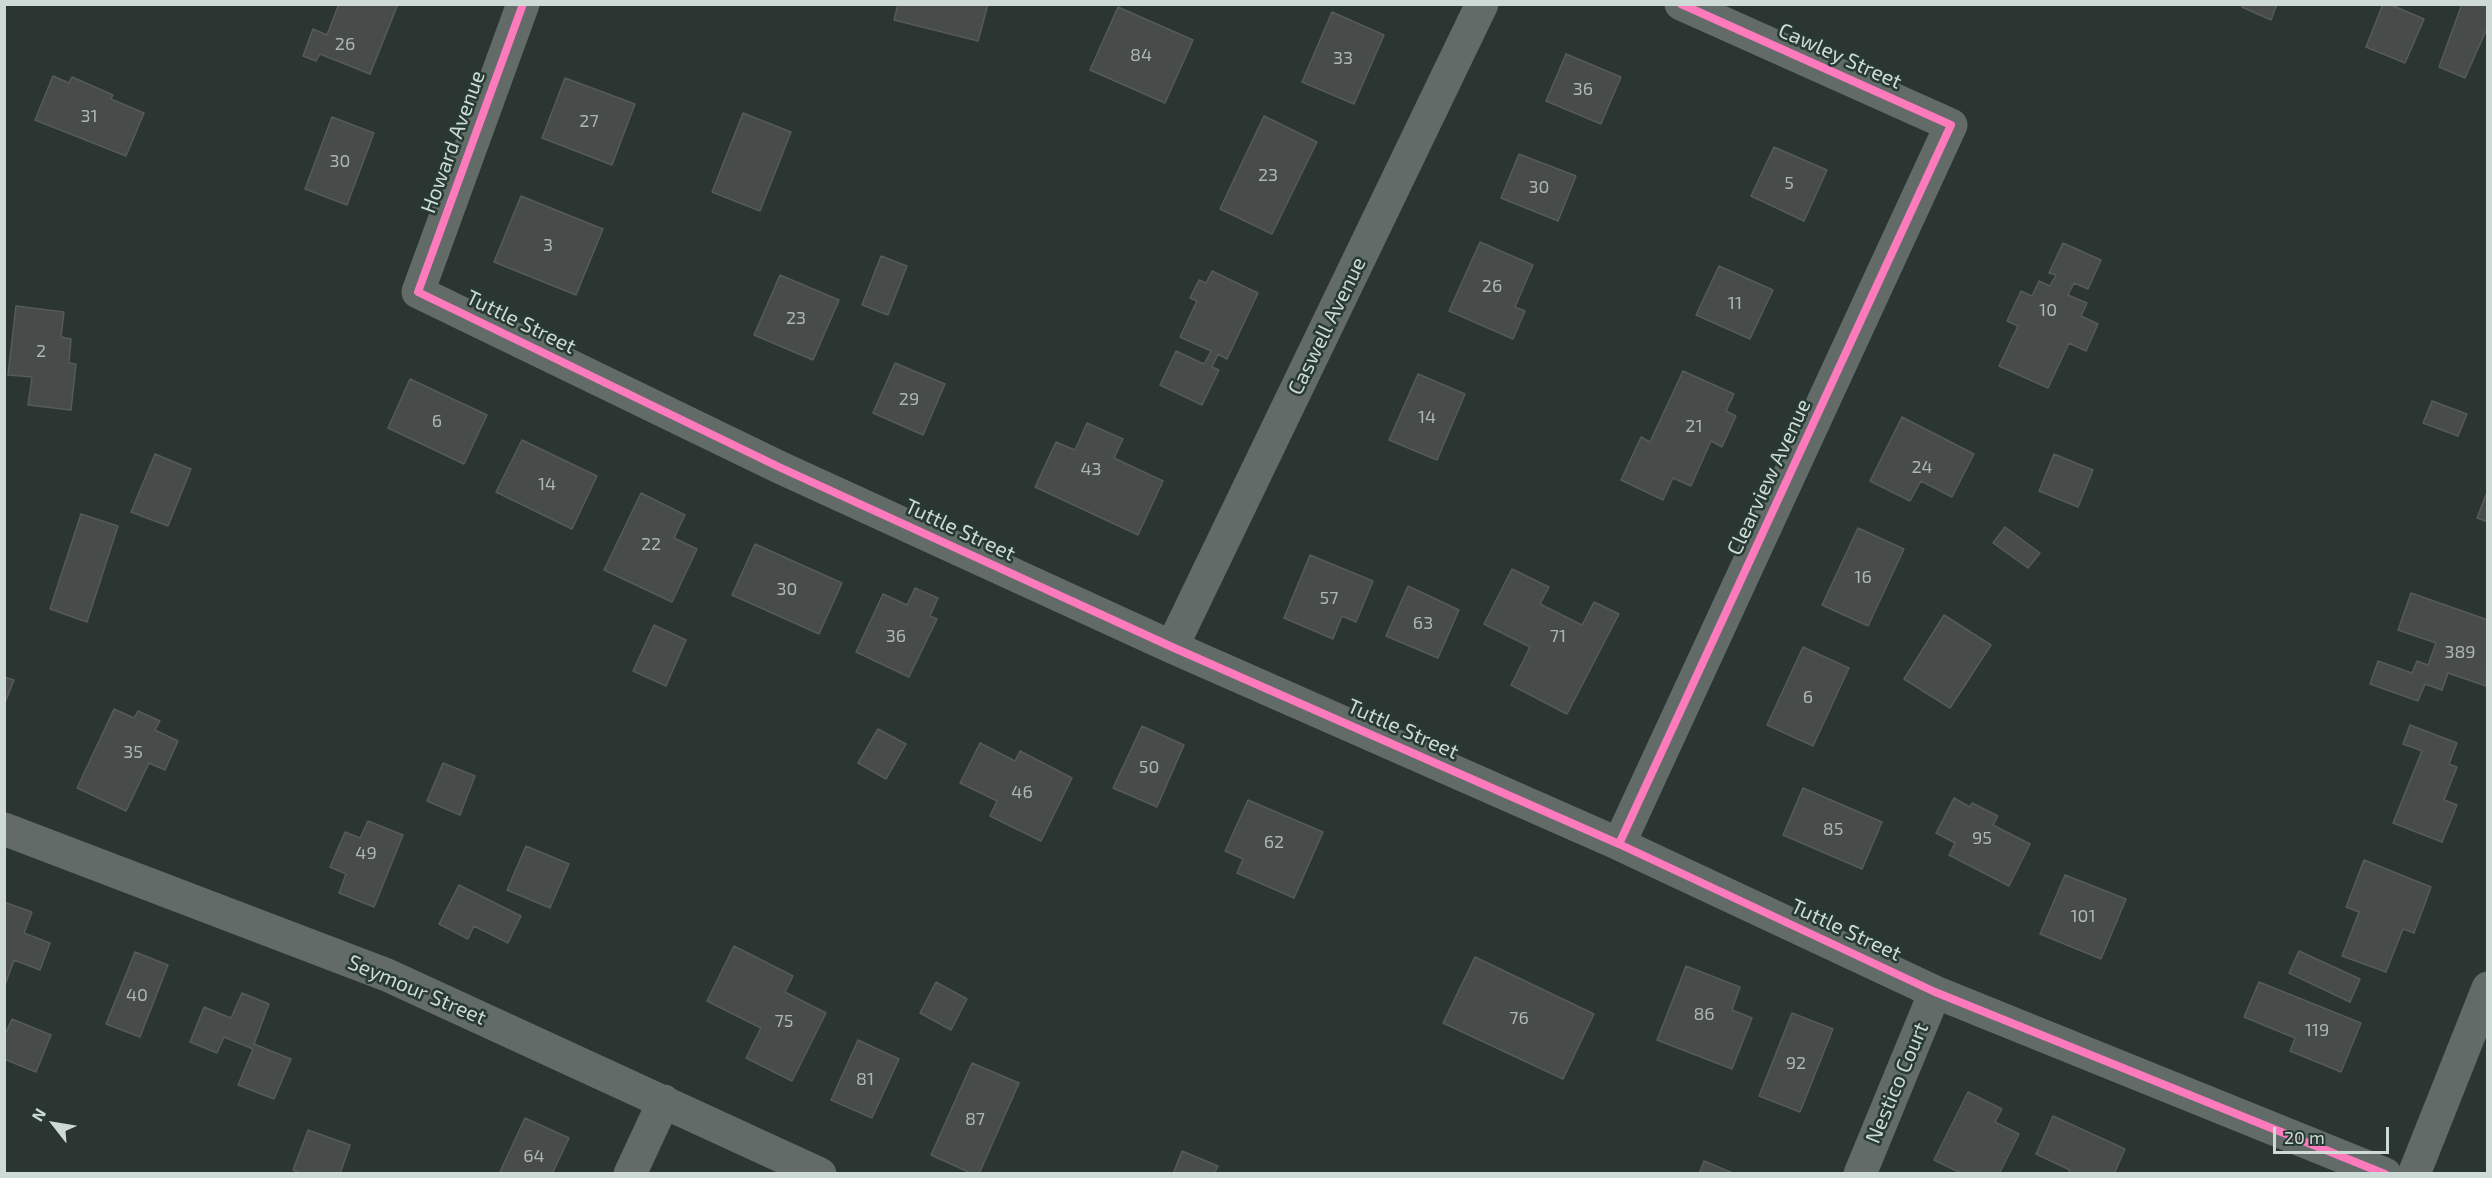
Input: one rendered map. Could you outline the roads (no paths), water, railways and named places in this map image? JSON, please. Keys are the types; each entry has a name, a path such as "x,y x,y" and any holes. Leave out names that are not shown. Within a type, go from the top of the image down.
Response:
{"street":[{"name":"Howard Avenue","path":"418,292 523,4"},
{"name":"Caswell Avenue","path":"1172,647 1482,4"},
{"name":"Cawley Street","path":"1681,4 1952,125"},
{"name":"Clearview Avenue","path":"1619,844 1952,125"},
{"name":"Tuttle Street","path":"418,292 779,467 1172,647 1619,844 1935,992 2385,1173"},
{"name":"Seymour Street","path":"4,829 387,975 820,1173"},
{"path":"2414,1173 2487,988"},
{"name":"Nestico Court","path":"1860,1173 1935,992"},
{"path":"630,1173 664,1101"}]}
